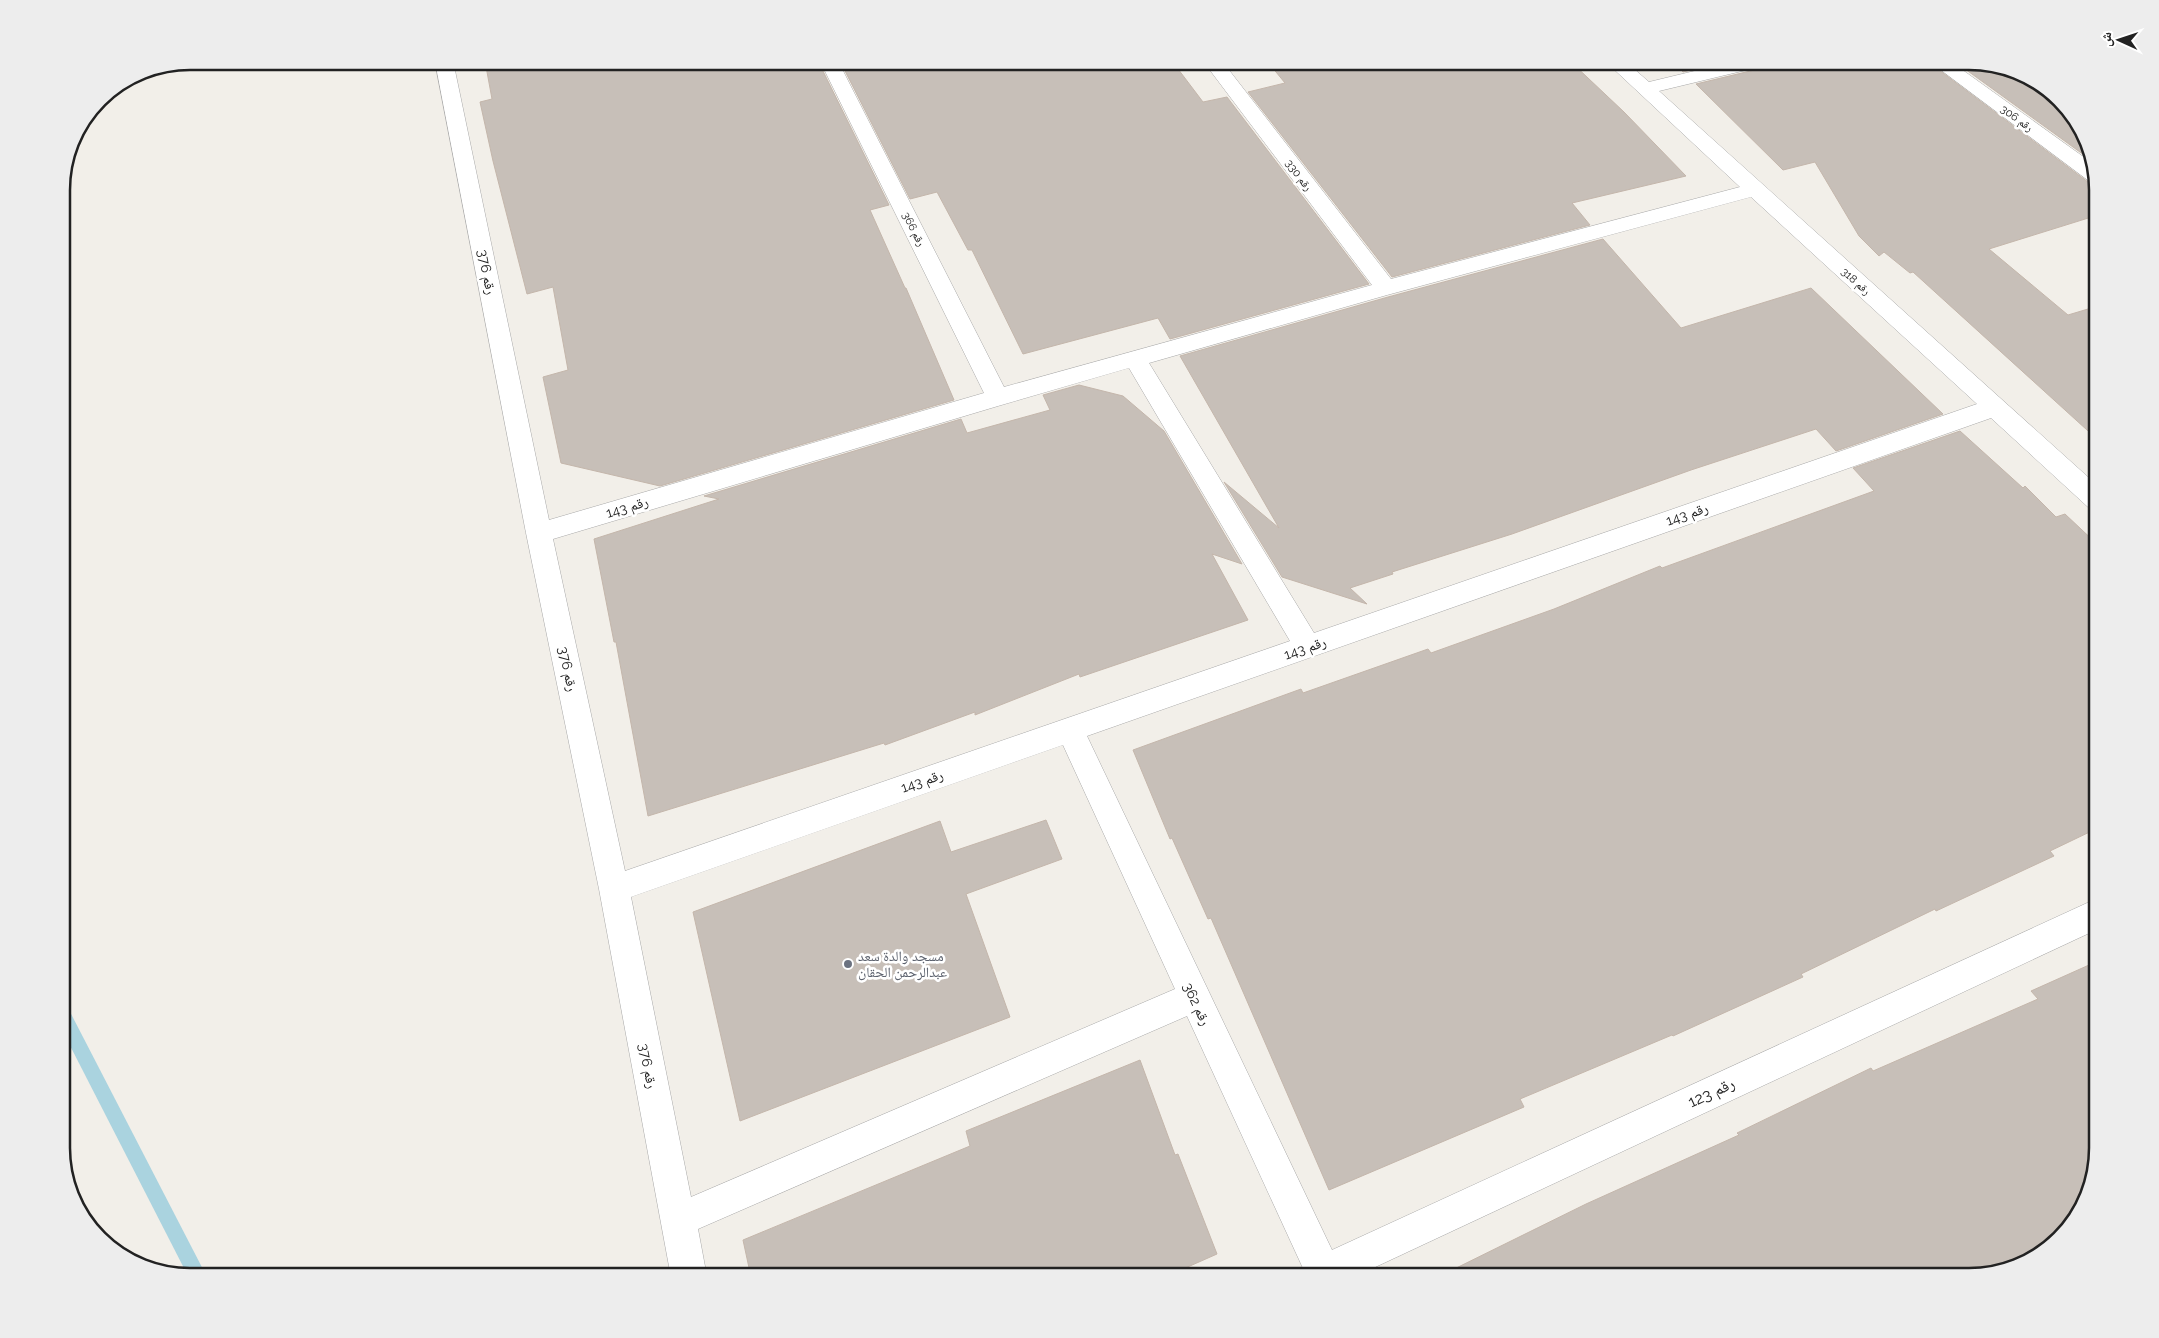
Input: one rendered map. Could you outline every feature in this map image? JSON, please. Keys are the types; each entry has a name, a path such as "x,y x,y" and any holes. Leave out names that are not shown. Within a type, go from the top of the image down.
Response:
{"street":[{"name":"رقم 376","path":"446,70 539,533 614,889 688,1268"},
{"name":"رقم 366","path":"834,70 998,397"},
{"name":"رقم 330","path":"1219,70 1386,288"},
{"name":"رقم 318","path":"1624,70 2089,493"},
{"path":"1645,89 1723,70"},
{"name":"رقم 306","path":"1950,70 2087,170"},
{"name":"رقم 143","path":"539,533 998,397 1386,288 1754,190"},
{"path":"1135,359 1308,647"},
{"name":"رقم 143","path":"614,889 1995,407"},
{"name":"رقم 362","path":"1070,730 1322,1268"},
{"name":"رقم 123","path":"1338,1268 2089,917"},
{"path":"678,1220 1194,997"}],"building":[{"path":"487,70 822,70 889,205 870,210 954,400 660,486 561,463 543,377 568,370 553,287 527,294 480,102 492,99"},
{"path":"845,70 1179,70 1203,102 1227,97 1369,284 1170,339 1158,318 1023,354 972,250 968,250 937,192 910,199"},
{"path":"1274,70 1580,70 1624,112 1686,176 1572,203 1590,225 1392,277 1248,92 1285,83"},
{"path":"1754,70 1939,70 2089,182 2089,218 1989,249 2068,315 2089,309 2089,432 1913,272 1910,273 1884,252 1879,256 1859,236 1815,162 1783,170 1696,84"},
{"path":"1966,70 2000,74 2029,86 2042,95 2054,105 2069,123 2084,155"},
{"path":"1603,239 1681,328 1811,288 1943,414 1836,451 1816,429 1691,470 1512,534 1392,572 1393,574 1350,588 1367,604 1282,577 1224,482 1279,528 1180,356"},
{"path":"1079,385 1123,396 1164,431 1242,564 1212,554 1248,620 1080,677 1079,674 975,715 975,712 885,745 884,743 648,816 616,642 614,642 594,539 719,499 704,496 961,419 967,433 1050,410 1043,395"},
{"path":"1960,431 2023,488 2025,486 2056,517 2065,514 2089,537 2089,832 2050,851 2054,856 1936,911 1935,909 1801,974 1803,977 1673,1036 1520,1099 1524,1107 1329,1190 1211,918 1208,919 1172,838 1170,839 1133,750 1301,689 1303,693 1428,649 1431,653 1554,609 1660,566 1662,568 1874,491 1853,468"},
{"name":"مسجد والدة سعد عبدالرحمن الحقان","path":"1046,820 1062,859 966,894 1010,1017 740,1121 693,912 940,821 951,852"},
{"path":"2089,965 2089,1148 2085,1179 2073,1208 2054,1233 2029,1252 2015,1259 1985,1267 1969,1268 1456,1268 1586,1204 1739,1135 1737,1133 1871,1068 1873,1071 2038,999 2031,991"},
{"path":"1140,1060 1175,1155 1178,1154 1217,1254 1185,1268 749,1268 743,1240 970,1146 966,1131"}],"waterway":[{"path":"70,1029 193,1268"}],"place":[{"name":"مسجد والدة سعد عبدالرحمن الحقان","path":"848,964"}]}
